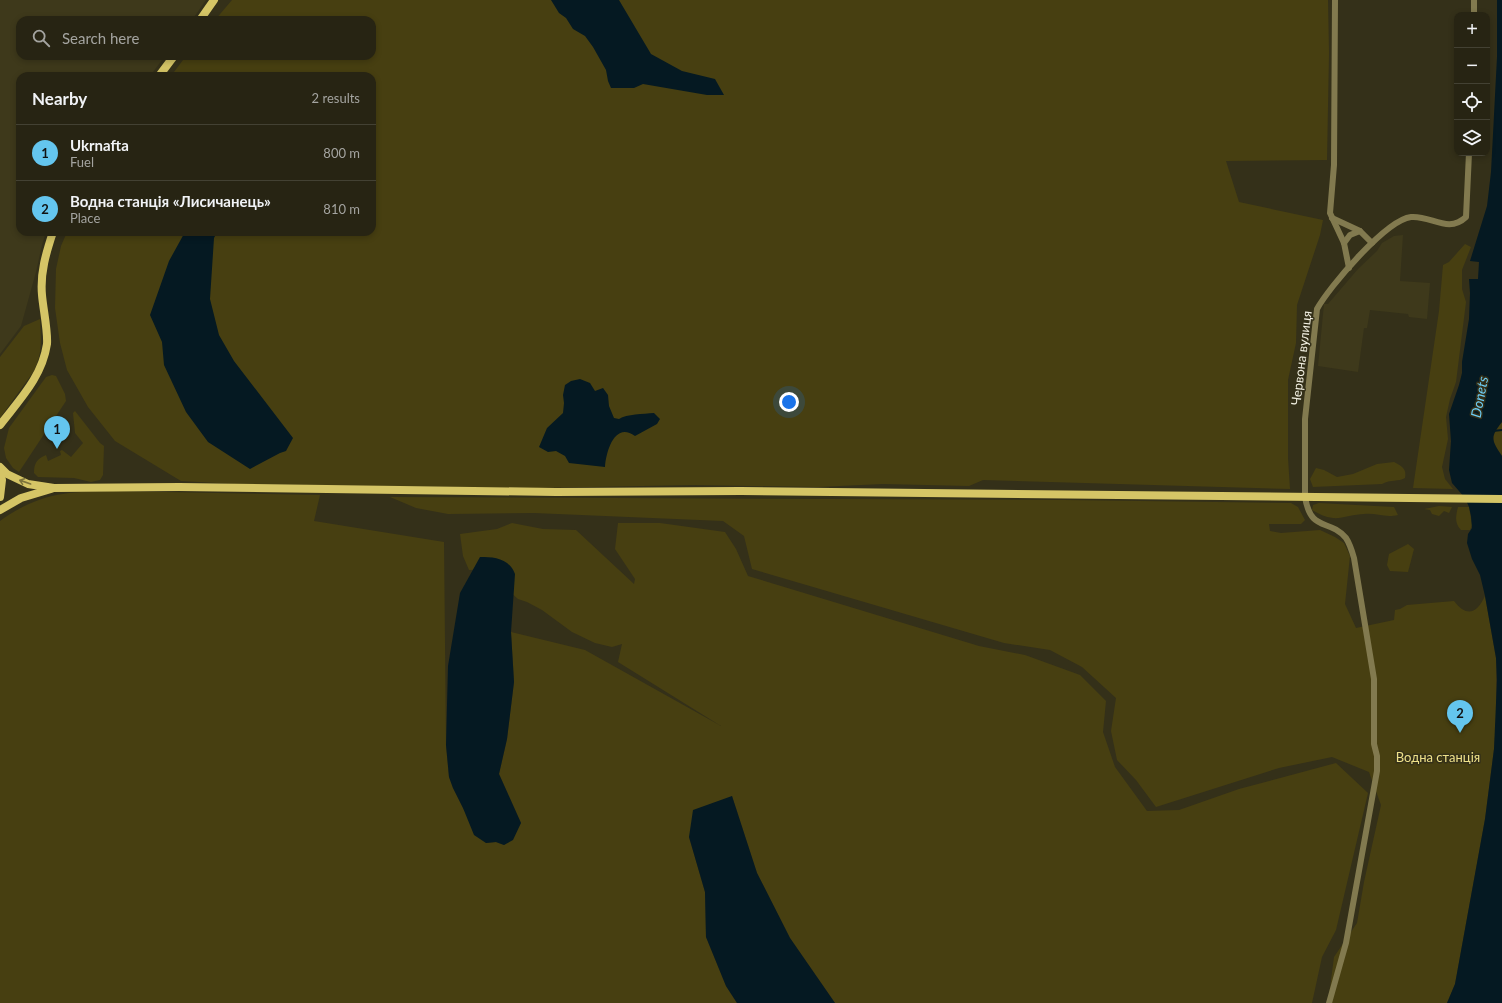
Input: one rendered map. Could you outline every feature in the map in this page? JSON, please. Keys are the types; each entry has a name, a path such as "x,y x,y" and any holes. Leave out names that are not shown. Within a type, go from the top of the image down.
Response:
{"main road":[{"path":"203,16 214,0"},
{"path":"162,72 171,60"},
{"path":"0,425 35,380 43,361 47,342 42,295 42,271 52,236"},
{"path":"0,467 7,474 28,484 54,488 179,487 592,493 741,491 1502,499"},
{"path":"0,472 2,480 2,494 0,497"},
{"path":"0,510 21,498 54,488"}],"street":[{"path":"1335,0 1334,165 1330,213 1344,244 1349,268"},
{"path":"1474,0 1474,12"},
{"name":"Червона вулиця","path":"1329,1003 1346,943 1377,771 1377,756 1374,744 1374,679 1354,558 1345,537 1311,517 1306,508 1305,419 1317,309 1323,298 1349,268 1385,231 1410,217 1417,217 1450,225 1461,221 1466,217 1469,156"},
{"path":"1332,218 1360,231 1372,243"},
{"path":"1344,244 1350,235 1360,231"}],"shaded area":[{"path":"0,0 206,0 195,16 16,16 16,60 162,60 153,72 16,72 16,236 45,236 21,326 0,354"},
{"path":"1403,235 1400,281 1430,283 1427,319 1409,317 1408,314 1370,310 1367,328 1364,328 1358,372 1318,366 1324,304 1328,304 1358,269 1377,251 1382,243 1394,236"}],"green space":[{"path":"232,0 1328,0 1329,53 1327,160 1226,161 1239,202 1323,220 1320,235 1297,305 1296,343 1288,380 1288,458 1290,489 983,480 969,486 883,484 818,487 694,485 538,488 234,484 181,481 115,441 88,407 67,370 60,343 55,308 56,269 61,246 65,236 376,236 376,72 174,72 183,60 376,60 376,16 218,16"},
{"path":"1465,244 1471,247 1462,270 1462,289 1466,302 1456,382 1446,417 1448,439 1442,467 1445,479 1453,489 1413,488 1439,311 1443,265 1449,262"},
{"path":"40,319 41,345 37,364 34,371 0,418 0,357 24,326"},
{"path":"52,375 56,376 65,394 66,401 19,472 13,468 6,458 4,448 9,428 46,377"},
{"path":"75,411 104,446 103,475 100,480 91,482 74,478 38,477 34,473 34,470 35,464 40,458 46,455 48,461 61,455 60,451 62,450 71,457 83,443 75,433 73,413"},
{"path":"1502,422 1502,456 1493,439 1495,431"},
{"path":"1394,462 1405,470 1405,478 1382,484 1313,487 1310,479 1316,468 1324,470 1337,477 1353,474 1377,464"},
{"path":"113,491 320,495 314,521 444,542 446,745 449,777 463,808 486,843 496,842 504,845 521,823 499,774 507,739 514,682 511,632 585,650 721,726 618,662 622,644 612,647 595,643 572,632 542,610 518,599 508,590 494,569 469,570 463,556 460,534 497,529 512,523 543,529 576,530 634,584 635,579 615,549 618,523 660,523 725,532 736,549 748,576 979,646 1025,655 1080,675 1106,701 1103,732 1115,767 1147,811 1179,810 1239,789 1336,763 1368,793 1336,930 1322,957 1312,1003 835,1003 790,938 757,873 732,796 689,837 705,892 706,937 726,986 737,1003 0,1003 0,521 21,508 47,497 75,492"},
{"name":"Водна станція","path":"390,497 1066,500 1291,503 1298,507 1305,520 1301,524 1269,524 1270,531 1281,533 1320,530 1344,543 1350,556 1345,604 1356,628 1394,620 1395,610 1407,605 1454,601 1463,610 1471,611 1475,610 1479,606 1485,596 1496,658 1496,723 1494,749 1485,819 1455,984 1447,1003 1328,1003 1334,957 1357,923 1364,882 1381,805 1369,772 1332,757 1279,768 1156,807 1136,780 1117,760 1111,731 1116,698 1082,667 1050,650 1004,643 752,569 744,536 723,521 534,513 448,514 416,508"},
{"path":"1319,503 1394,507 1398,515 1389,516 1364,514 1333,518 1327,517 1312,510 1313,505"},
{"path":"1439,506 1452,507 1449,513 1444,511 1439,516 1432,514 1430,510 1424,509"},
{"path":"1458,507 1469,507 1472,525 1470,530 1461,530 1457,525 1456,516"},
{"path":"1408,544 1414,549 1408,572 1390,571 1387,565 1389,554"}],"water":[{"path":"551,0 619,0 651,54 682,71 715,79 724,95 707,95 643,84 634,88 611,88 606,70 593,47 585,36 573,29 566,18 559,13"},
{"name":"Donets","path":"1497,0 1502,0 1502,422 1495,431 1493,439 1502,456 1502,1003 1447,1003 1455,984 1485,819 1494,749 1497,680 1496,658 1480,575 1472,559 1467,543 1468,534 1472,528 1469,507 1465,498 1452,483 1449,470 1451,441 1449,414 1462,373 1462,362 1469,319 1469,279 1478,279 1479,262 1470,261 1487,206 1491,172 1497,57"},
{"path":"183,236 215,236 210,299 219,335 234,361 293,438 286,451 250,469 208,442 186,412 164,365 162,342 150,315 169,261"},
{"path":"580,379 590,383 595,391 603,388 608,395 609,406 614,418 619,419 631,415 654,413 660,419 657,424 635,436 628,432 622,432 617,435 607,453 605,467 569,463 565,456 556,451 548,452 539,447 547,428 563,413 563,395 565,385 571,381"},
{"path":"480,557 496,558 505,562 515,574 511,632 514,682 507,739 499,774 521,823 513,840 504,845 496,842 486,843 474,835 449,777 446,745 448,666 460,593"},
{"path":"732,796 757,873 790,938 835,1003 737,1003 726,986 706,937 705,892 689,837 693,810"}],"waterway":[{"path":"1493,431 1502,430"}],"place":[{"name":"Ukrnafta","path":"57,449"},
{"name":"Водна станція «Лисичанець»","path":"1460,733"}]}
